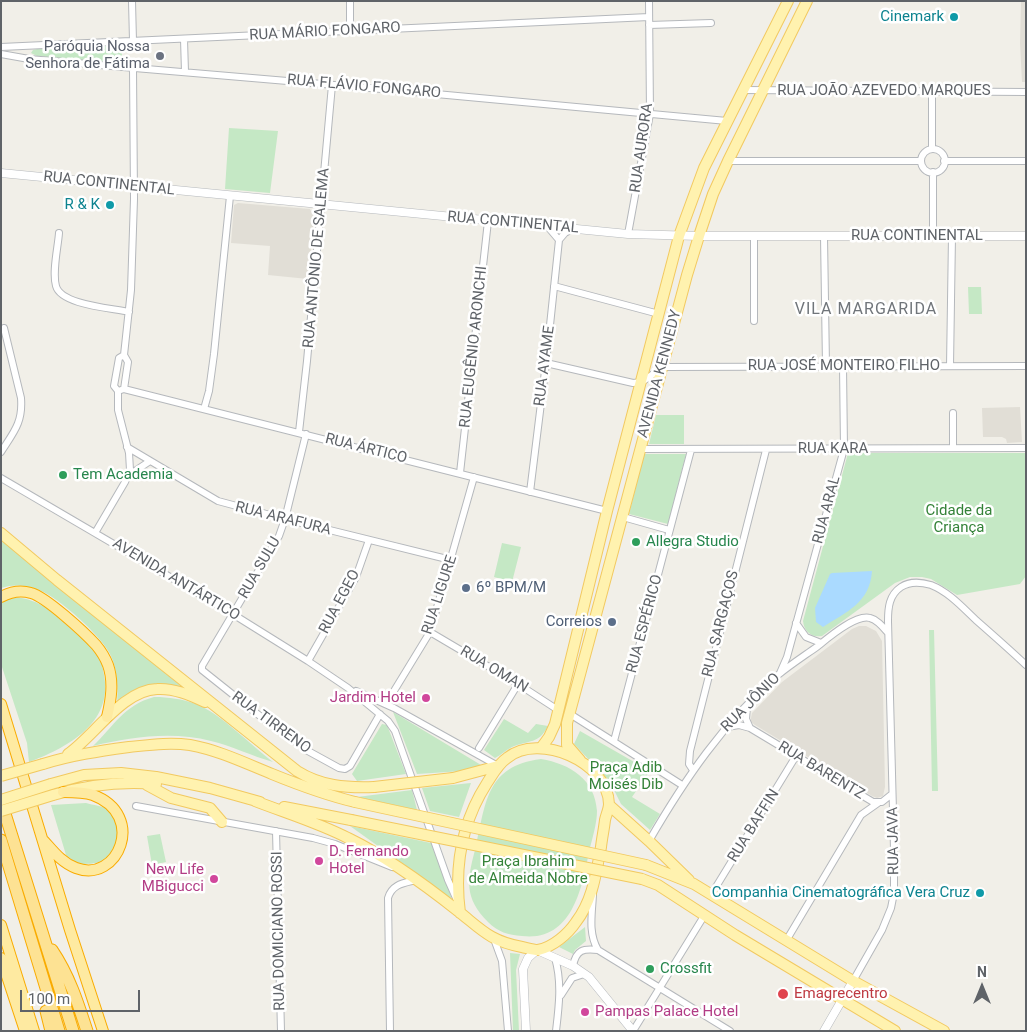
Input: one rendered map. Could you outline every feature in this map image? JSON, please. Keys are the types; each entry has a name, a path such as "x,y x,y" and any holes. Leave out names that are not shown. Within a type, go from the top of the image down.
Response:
{"highway":[{"path":"1,597 12,592 23,591 40,596 95,644 104,657 111,676 112,689 107,717"},
{"path":"1,704 103,1031"},
{"path":"42,838 65,862 84,870 101,867 112,860 119,850 123,834 121,821 116,810 105,801 92,795 56,790"},
{"path":"1,800 73,1031"},
{"path":"1,840 59,1031"},
{"path":"1,925 34,1031"},
{"path":"28,929 39,986 51,1031"},
{"path":"44,938 62,966 77,1000 87,1031"},
{"path":"1,958 25,1031"}],"main road":[{"name":"AVENIDA KENNEDY","path":"541,748 552,732 558,710 607,511 679,236 699,180 788,1"},
{"name":"AVENIDA KENNEDY","path":"580,760 567,744 567,723 663,367 686,274 713,194 807,1"},
{"path":"1,533 57,580 307,778 332,786 374,787 453,778 498,766"},
{"path":"64,757 84,742 107,717 135,696 152,689 180,692 216,706"},
{"path":"1,776 64,757 161,744 189,745 231,757 292,782 355,802 646,865 694,884"},
{"path":"255,801 347,837 401,869 459,908 480,931 494,940 537,950 558,940 571,929 582,912 594,884 609,805 605,789 598,778 580,760 569,754 541,748 515,752 498,766 481,792 469,819 458,867 459,908"},
{"path":"1,812 56,790 89,774 121,773 156,777 210,788 255,801 642,879 658,885 704,916 895,1031"},
{"path":"1,800 110,783 144,783 210,788"},
{"path":"144,783 171,798 210,808 222,822"},
{"path":"609,805 694,884 853,981 944,1031"}],"street":[{"path":"132,1 133,41"},
{"path":"350,1 350,30"},
{"name":"RUA AURORA","path":"628,234 650,114 648,1"},
{"name":"RUA MÁRIO FONGARO","path":"1,47 649,16"},
{"path":"649,25 711,23"},
{"path":"184,38 185,72"},
{"path":"29,59 27,52 30,46"},
{"name":"RUA FLÁVIO FONGARO","path":"1,54 29,59 727,121"},
{"path":"129,475 130,459 118,410 128,362 124,355 129,312 135,186 133,68"},
{"name":"RUA ANTÔNIO DE SALEMA","path":"299,432 332,85"},
{"name":"RUA JOÃO AZEVEDO MARQUES","path":"743,90 1026,92"},
{"path":"932,92 932,149"},
{"path":"932,149 939,151 944,161 940,170 932,172 923,168 921,161 923,154 932,149"},
{"path":"728,161 921,161"},
{"path":"944,161 1026,161"},
{"path":"932,172 933,235"},
{"name":"RUA CONTINENTAL","path":"1,174 628,234 679,236 1026,236"},
{"path":"204,409 209,391 214,354 230,196"},
{"name":"RUA EUGÊNIO ARONCHI","path":"460,473 488,221"},
{"path":"548,227 559,240 572,229"},
{"path":"59,232 55,279 56,288 60,294 74,301 129,312"},
{"path":"754,236 754,321"},
{"path":"824,236 826,366"},
{"path":"950,366 952,236"},
{"name":"RUA AYAME","path":"530,492 559,240"},
{"path":"554,286 660,314"},
{"path":"1,452 19,424 21,408 21,398 4,328"},
{"path":"121,390 114,386 118,360 120,356 124,355"},
{"path":"546,363 632,383 642,382 663,367"},
{"name":"RUA ARAL","path":"778,675 786,661 844,449 843,366"},
{"name":"RUA JOSÉ MONTEIRO FILHO","path":"663,367 1026,366"},
{"name":"RUA ÁRTICO","path":"121,390 299,432 607,511"},
{"path":"953,413 953,448"},
{"name":"RUA SULU","path":"202,666 269,554 285,519 306,434"},
{"name":"RUA ARAFURA","path":"127,447 218,501 452,560"},
{"name":"RUA KARA","path":"641,449 1026,448"},
{"name":"RUA ESPÉRICO","path":"614,741 691,450"},
{"name":"RUA SARGAÇOS","path":"693,770 689,764 690,751 766,450"},
{"path":"94,532 129,475 150,461"},
{"name":"RUA LIGURE","path":"386,704 430,632 452,560 474,477"},
{"name":"AVENIDA ANTÁRTICO","path":"1,478 233,614 348,688 380,714 395,731 459,908"},
{"path":"623,517 669,530"},
{"name":"RUA EGEO","path":"308,661 356,577 368,540"},
{"name":"RUA JAVA","path":"824,1031 882,930 891,908 894,883 888,607 894,594 901,587 911,583 927,584 939,589 1025,663"},
{"name":"RUA JÔNIO","path":"649,841 693,770 727,727 778,675 850,623 863,618 874,620 888,632"},
{"path":"796,623 806,637 821,643"},
{"name":"RUA OMAN","path":"430,632 558,710"},
{"name":"RUA TIRRENO","path":"202,666 204,672 308,751 339,768 348,768 380,714"},
{"path":"479,748 518,684"},
{"name":"AVENIDA ANTÁRTICO","path":"348,688 386,704 498,766"},
{"path":"747,705 746,722 750,728"},
{"path":"570,714 682,785"},
{"name":"RUA BARENTZ","path":"727,727 739,725 750,728 861,796 878,803 885,801 892,794"},
{"name":"RUA BAFFIN","path":"711,895 796,756"},
{"path":"786,940 861,815 863,803 861,796"},
{"path":"861,815 878,803"},
{"path":"136,806 276,831 335,844 390,867 401,869"},
{"name":"RUA DOMICIANO ROSSI","path":"276,831 281,1031"},
{"path":"390,1031 388,898 396,886 416,880"},
{"path":"594,884 591,929 593,941 598,950"},
{"path":"526,1031 524,965 528,958 537,950 573,966 589,977 633,1031 704,916"},
{"path":"494,940 502,961 508,1031"},
{"path":"573,966 576,954 580,950 598,950 730,1031"},
{"path":"555,958 559,974 560,996 556,1031"},
{"path":"560,996 572,978 584,974"},
{"path":"18,1010 21,1031"}],"shaded area":[{"path":"1021,1 1026,1 1026,82 1022,82 1020,43"},
{"path":"238,203 310,209 314,217 308,279 268,275 270,246 231,243 234,205"},
{"path":"1020,407 1022,442 1007,443 1006,439 1002,437 983,437 982,408"},
{"path":"866,626 876,631 882,641 885,787 883,796 877,798 751,722 752,713 782,682 852,629"}],"green space":[{"path":"122,45 122,65 37,56 31,53 37,49"},
{"path":"229,128 278,131 270,193 225,189"},
{"path":"968,287 981,287 982,314 969,314"},
{"path":"656,415 684,415 684,444 649,444"},
{"name":"Cidade da Criança","path":"848,453 1026,453 1026,576 1020,584 957,595 931,579 910,577 895,583 822,636 811,635 805,628 803,621"},
{"path":"644,454 686,454 668,524 629,514"},
{"path":"1,540 181,686 154,685 138,689 117,705 117,680 111,656 90,629 68,609 39,590 20,586 1,588"},
{"path":"502,543 521,547 512,582 494,577"},
{"path":"15,597 32,601 46,608 87,642 100,659 105,682 104,698 100,711 82,734 56,750 29,762 27,743 1,664 1,602"},
{"path":"929,630 934,630 938,791 932,791"},
{"path":"154,697 181,700 205,708 273,762 219,743 181,736 152,736 93,746 127,711 135,705"},
{"path":"393,712 481,765 463,771 417,774"},
{"path":"504,719 528,733 536,724 548,726 545,732 537,739 512,747 495,758 484,750"},
{"path":"382,724 387,725 406,774 357,781 352,774"},
{"name":"Praça Adib Moisés Dib","path":"580,731 650,771 632,797 660,814 650,830 621,804 610,782 574,744"},
{"name":"Praça Ibrahim de Almeida Nobre","path":"541,759 552,761 571,769 586,782 595,800 596,821 583,881 572,910 563,922 553,930 539,936 517,936 496,928 480,913 471,897 470,871 482,817 491,790 498,779 509,770 523,763"},
{"path":"471,783 459,817 430,811 422,788"},
{"path":"412,790 417,810 357,797"},
{"path":"86,803 107,809 114,815 118,828 117,836 112,851 102,861 78,864 66,855 51,805"},
{"path":"350,826 431,843 452,899"},
{"path":"160,834 166,862 152,865 147,836"},
{"path":"585,927 586,941 573,954 559,947"},
{"path":"510,953 520,954 516,970 519,1031 513,1031"}],"water":[{"path":"872,571 867,591 862,599 848,611 823,627 816,622 815,608 830,574"}],"place":[{"name":"Cinemark","path":"954,17"},
{"name":"Paróquia Nossa Senhora de Fátima","path":"160,56"},
{"name":"R & K","path":"110,205"},
{"name":"Tem Academia","path":"63,475"},
{"name":"Allegra Studio","path":"636,542"},
{"name":"6º BPM/M","path":"466,588"},
{"name":"Correios","path":"612,622"},
{"name":"Jardim Hotel","path":"426,698"},
{"name":"D. Fernando Hotel","path":"319,861"},
{"name":"New Life MBigucci","path":"214,879"},
{"name":"Companhia Cinematográfica Vera Cruz","path":"980,893"},
{"name":"Crossfit","path":"650,969"},
{"name":"Emagrecentro","path":"783,994"},
{"name":"Pampas Palace Hotel","path":"585,1012"}],"district":[{"name":"VILA MARGARIDA","path":"866,310"}]}
